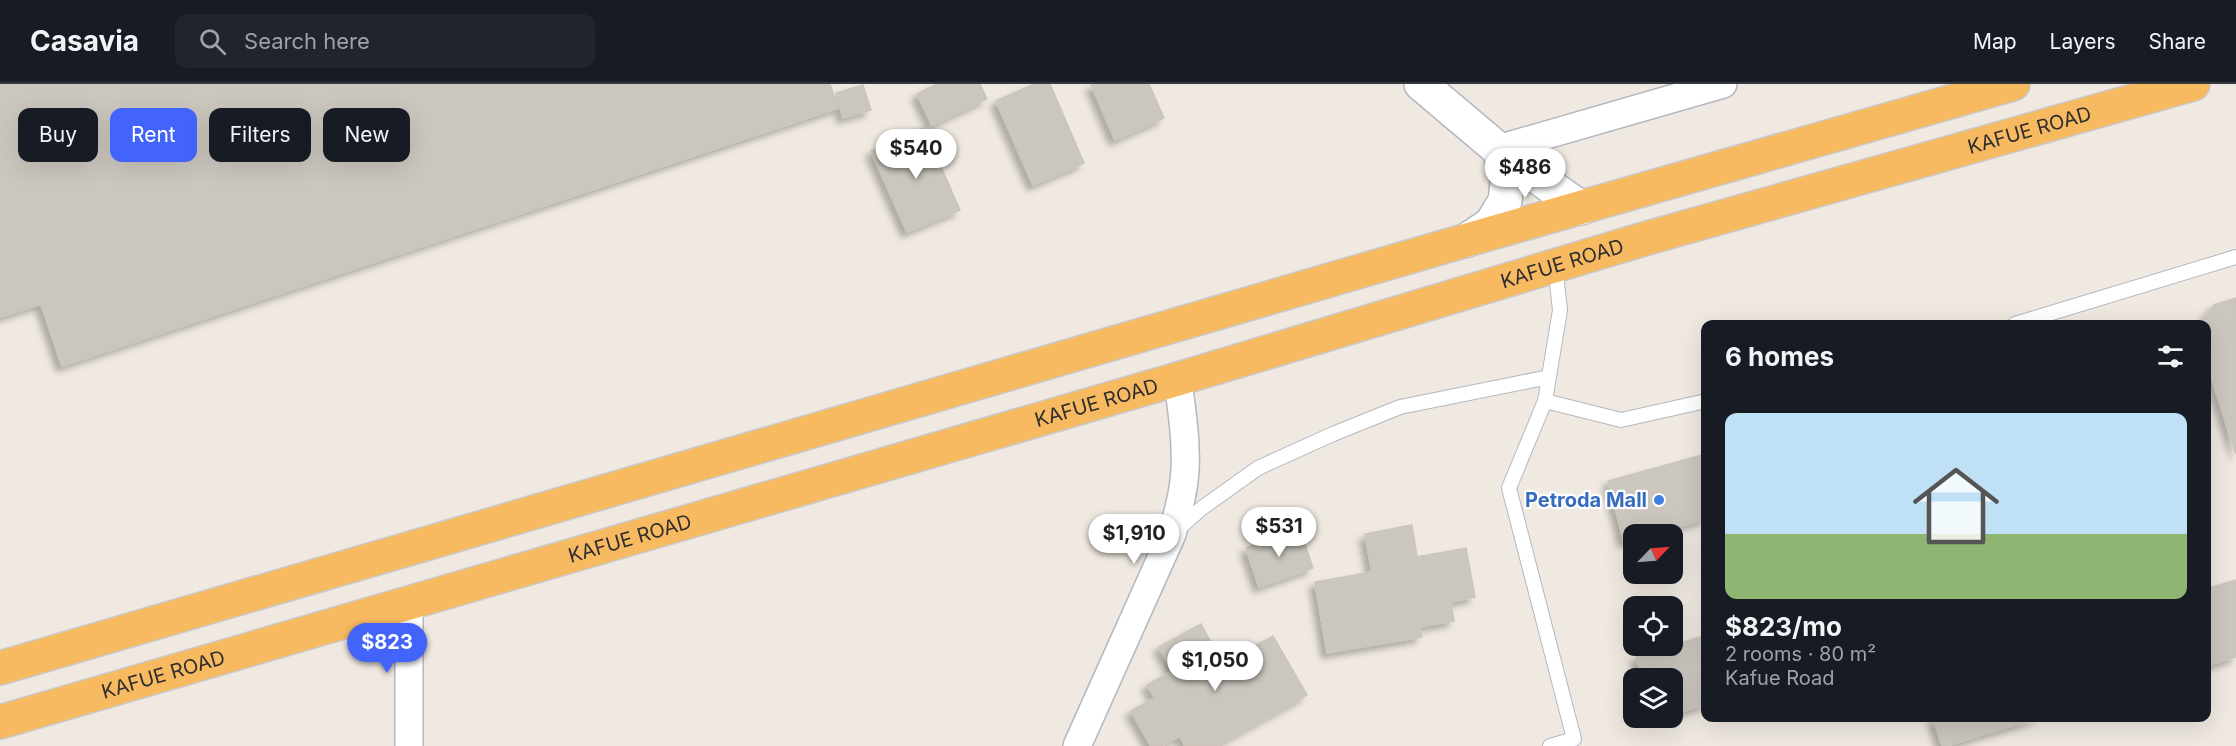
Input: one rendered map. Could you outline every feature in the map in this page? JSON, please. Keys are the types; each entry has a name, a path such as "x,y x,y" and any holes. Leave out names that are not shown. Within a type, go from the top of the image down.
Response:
{"highway":[{"path":"0,668 1467,240 2013,84"},
{"name":"KAFUE ROAD","path":"0,722 1178,379 1555,265 2193,84"}],"street":[{"path":"1421,84 1498,149 1581,208"},
{"path":"1498,149 1723,84"},
{"path":"1467,240 1491,224 1505,201 1508,174 1498,149"},
{"path":"1077,746 1172,534 1180,507 1185,475 1185,450 1178,379"},
{"path":"409,603 410,746"}],"lane":[{"path":"2028,320 2236,257"},
{"path":"1550,746 1579,742 1509,489 1545,401 1560,310 1555,265"},
{"path":"1172,534 1202,508 1258,468 1333,434 1400,407 1549,377"},
{"path":"1545,401 1621,420 1701,402"}],"building":[{"path":"0,84 830,84 838,108 62,366 41,304 0,317"},
{"path":"937,84 980,84 987,99 932,125 917,94"},
{"path":"1034,84 1050,84 1084,163 1033,185 996,101"},
{"path":"1091,84 1149,84 1164,118 1115,140"},
{"path":"863,85 871,110 843,118 836,93"},
{"path":"924,128 960,210 907,232 871,151"},
{"path":"2236,298 2236,454 2211,376 2211,320 2204,320 2214,305"},
{"name":"Petroda Mall","path":"1701,455 1701,520 1683,526 1623,524 1623,538 1608,481"},
{"path":"1412,525 1417,557 1466,548 1475,597 1451,602 1454,621 1419,627 1422,637 1327,653 1315,582 1372,572 1365,534"},
{"path":"1300,530 1313,568 1259,587 1246,548"},
{"path":"2236,580 2236,657 2211,664 2211,588"},
{"path":"1201,624 1223,664 1273,636 1307,695 1215,746 1185,746 1180,736 1161,746 1151,746 1131,711 1155,698 1147,685 1172,671 1159,647"},
{"path":"1701,637 1701,706 1683,711 1683,668 1660,668 1656,656 1683,656 1683,642"},
{"path":"1656,656 1660,668 1640,668 1636,657"},
{"path":"1935,722 2025,722 1946,746 1942,746"}],"place":[{"name":"Petroda Mall","path":"1659,500"}]}
